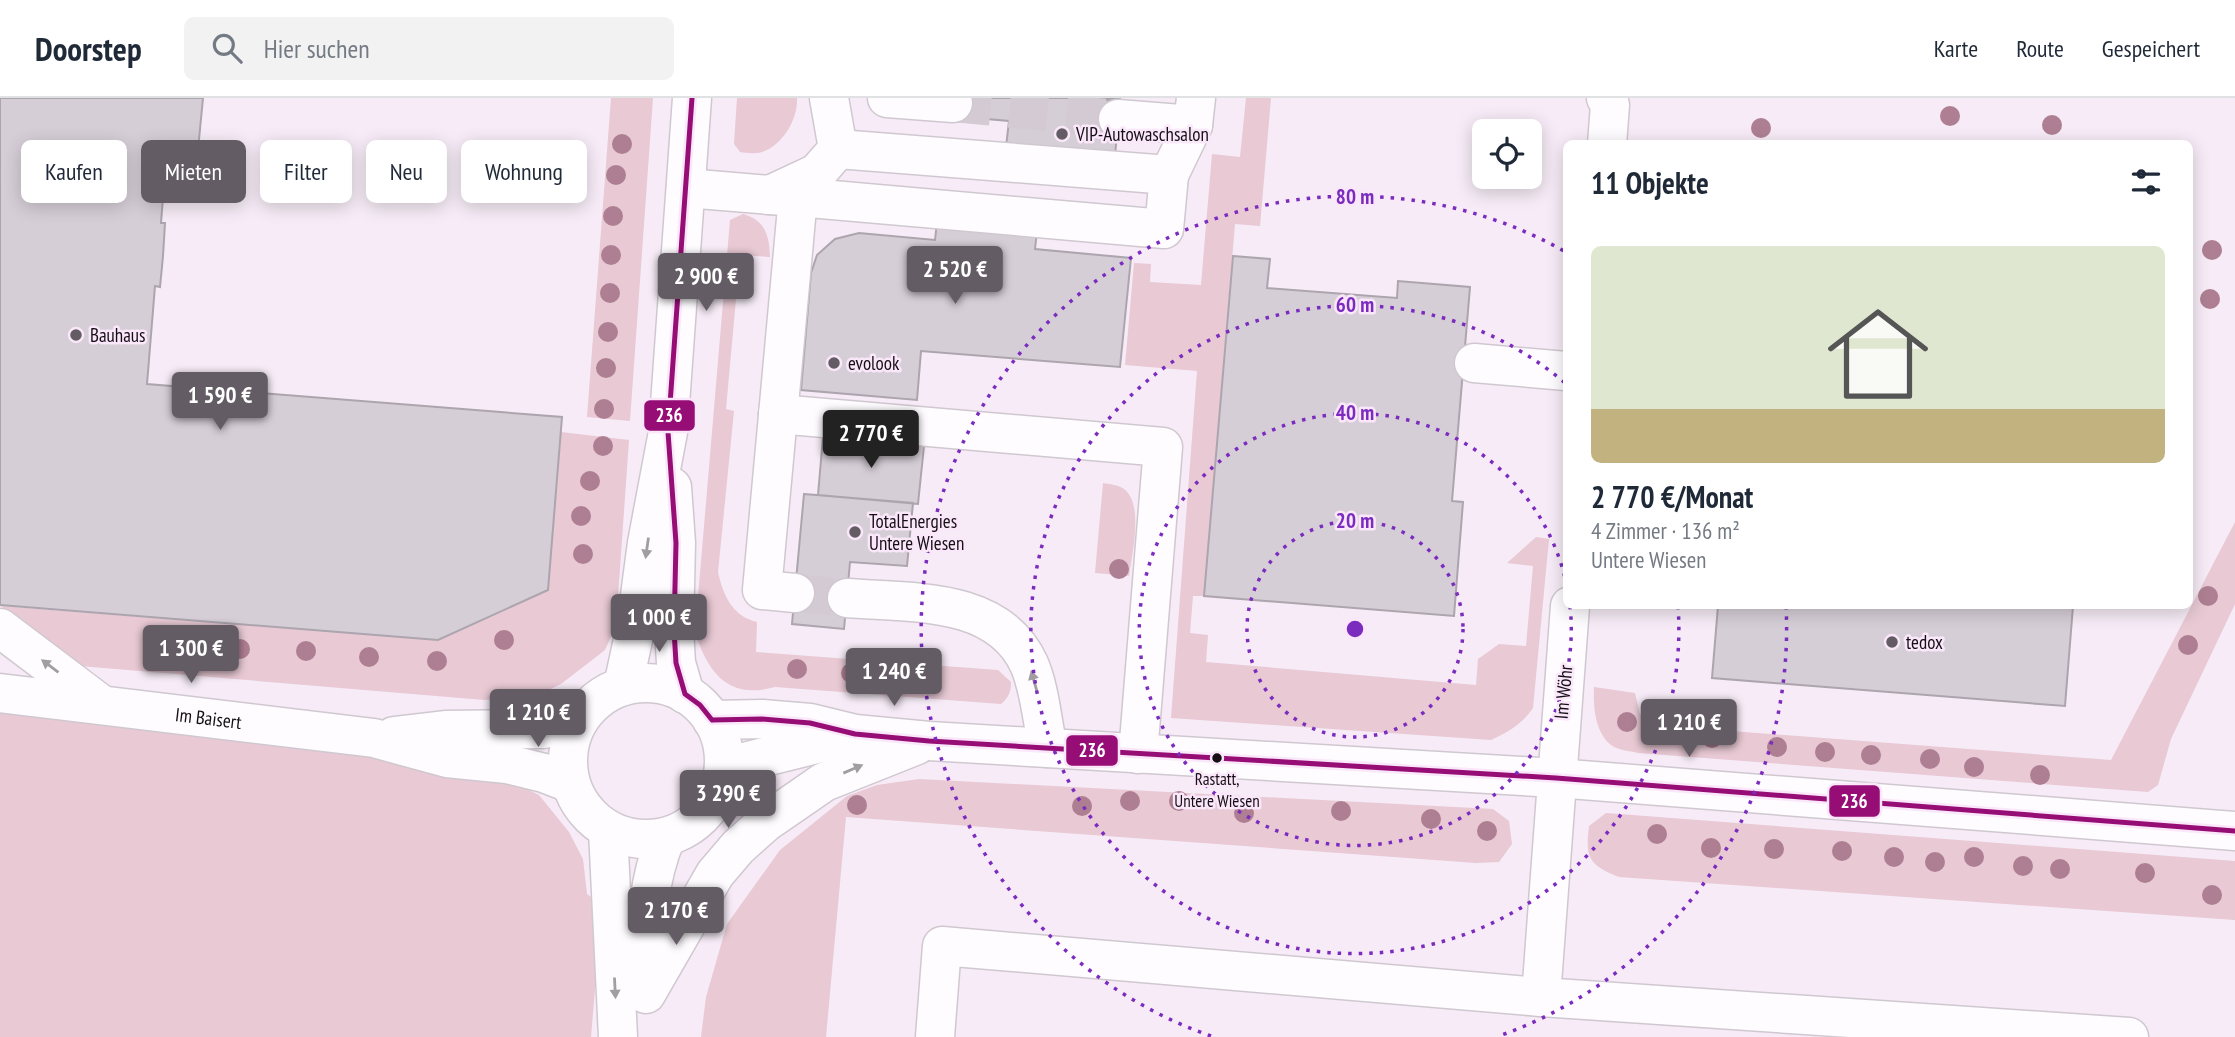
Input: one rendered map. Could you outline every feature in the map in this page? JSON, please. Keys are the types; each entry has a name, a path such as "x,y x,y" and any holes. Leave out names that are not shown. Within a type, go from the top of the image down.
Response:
{"street":[{"path":"624,686 668,432 692,98"},
{"path":"829,98 838,149"},
{"path":"887,98 953,103"},
{"path":"1606,98 1610,106 1607,140"},
{"path":"686,188 1164,229 1169,175 1195,112 1118,119"},
{"path":"784,196 817,173 838,149"},
{"path":"838,149 1169,175"},
{"path":"778,592 778,414 784,196"},
{"path":"1474,363 1563,371"},
{"path":"778,414 1163,447 1138,754"},
{"path":"668,432 676,543 676,663 685,694"},
{"path":"847,598 948,606 979,615 1010,635 1029,664 1048,748"},
{"name":"Im Wöhr","path":"1541,997 1570,609"},
{"path":"0,628 100,704"},
{"path":"655,684 671,687 685,694 700,705 712,720 721,742 724,767 720,786 712,803 684,830 666,837 646,840 626,837 608,830 591,818 578,802 570,783 568,752 578,722 597,700 624,686 655,684"},
{"name":"Im Baisert","path":"0,693 374,738 447,758 507,764 570,783"},
{"path":"712,720 762,719 810,723 855,734 929,741 1556,778 2235,831"},
{"name":"Im Baisert","path":"374,738 444,730 543,729 578,722"},
{"path":"724,767 855,734"},
{"path":"630,1037 646,994 715,874 738,847 766,822 824,782 929,741"},
{"path":"608,830 618,1037"},
{"path":"646,994 648,899 656,861 666,837"},
{"path":"935,1037 942,946 1541,997 2129,1037"}],"shaded area":[{"path":"611,98 653,98 630,421 587,417"},
{"path":"737,98 797,98 795,114 788,130 770,149 760,153 740,152 734,144"},
{"path":"1246,98 1271,98 1260,226 1235,224 1204,596 1193,596 1190,633 1208,635 1206,662 1476,685 1478,659 1499,644 1526,646 1533,566 1507,563 1536,537 1549,539 1533,708 1515,727 1491,740 1171,718 1197,371 1125,365 1134,263 1151,264 1150,282 1201,285 1212,154 1240,157"},
{"path":"743,214 757,221 765,230 770,257 740,255 726,409 734,411 718,572 726,596 735,610 757,622 756,652 998,670 1011,682 1009,694 1001,704 775,687 744,690 722,680 706,660 695,632 730,220"},
{"path":"561,432 629,440 616,625 605,650 561,684 536,696 484,700 68,665 1,606 438,640 548,589"},
{"path":"1103,483 1124,489 1134,506 1135,530 1129,576 1095,573"},
{"path":"2235,522 2235,604 2171,739 2158,785 2148,792 1638,753 1611,745 1598,726 1594,687 1635,693 1640,714 1653,725 2111,760 2190,609 2193,609 2193,603"},
{"path":"0,711 489,771 539,795 569,832 583,859 587,894 602,905 591,1037 0,1037"},
{"path":"919,779 1493,809 1509,821 1512,844 1499,862 1476,863 846,817 826,1037 701,1037 706,997 727,924 780,850 847,796 877,785"},
{"path":"1606,813 2235,861 2235,920 1619,877 1595,864 1589,853 1589,826"}],"building":[{"name":"Bauhaus","path":"0,98 203,98 199,140 141,140 141,203 163,203 161,223 165,223 160,287 155,286 147,384 562,417 548,590 438,640 0,605"},
{"name":"VIP-Autowaschsalon","path":"954,98 1120,98 1115,156 1006,147 1009,121 952,116"},
{"name":"VIP-Autowaschsalon","path":"954,98 1086,98 1120,101 1115,156 1006,147 1009,121 952,116"},
{"path":"937,222 1037,231 1035,249 1131,258 1120,367 921,351 917,400 801,390 811,273 817,255 835,239 859,233 935,240"},
{"path":"1233,256 1270,259 1267,288 1397,298 1398,281 1470,287 1452,501 1463,502 1454,616 1204,596"},
{"path":"823,437 924,446 918,504 818,495"},
{"name":"TotalEnergies Untere Wiesen","path":"804,494 913,503 907,566 850,562 844,629 792,624"},
{"name":"tedox","path":"1718,609 2073,609 2065,706 1712,678"}],"tunnel":[{"path":"953,103 1118,119"},
{"path":"795,593 847,598"}],"transit line":[{"name":"236","path":"692,98 668,432 676,543 674,630 676,663 685,694 700,705 712,720"},
{"name":"236","path":"712,720 762,719 810,723 855,734 929,741 1556,778 2235,831"}],"place":[{"name":"VIP-Autowaschsalon","path":"1062,134"},
{"name":"Bauhaus","path":"76,335"},
{"name":"evolook","path":"834,363"},
{"name":"TotalEnergies Untere Wiesen","path":"855,532"},
{"name":"tedox","path":"1892,642"},
{"name":"Rastatt, Untere Wiesen","path":"1217,758"}]}
